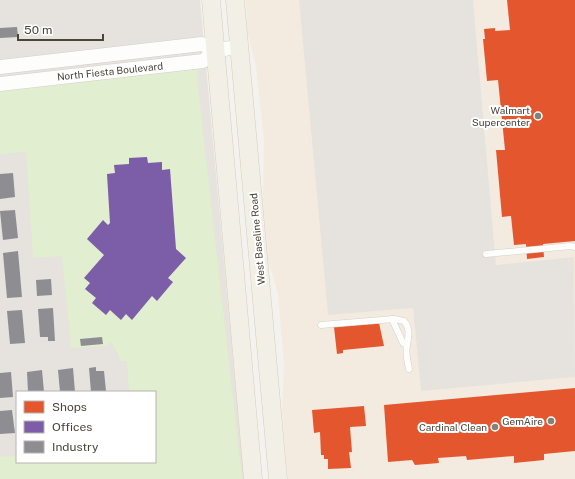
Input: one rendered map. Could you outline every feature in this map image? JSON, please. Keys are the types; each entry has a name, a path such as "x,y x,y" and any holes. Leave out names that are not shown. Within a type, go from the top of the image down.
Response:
{"main road":[{"path":"211,0 253,479"},
{"name":"West Baseline Road","path":"235,0 278,479"},
{"path":"225,161 240,218 246,266 251,274 260,279"}],"street":[{"name":"North Fiesta Boulevard","path":"0,67 202,44 216,50 239,47"},
{"name":"North Fiesta Boulevard","path":"0,84 203,61 216,50"},
{"path":"35,62 42,79"}],"lane":[{"path":"486,254 571,246 575,247"},
{"path":"392,319 403,343 407,345"},
{"path":"321,326 399,319 407,324 409,340 407,345 409,369"}],"shaded area":[{"path":"0,0 200,0 244,479 0,479"},
{"path":"246,0 575,0 575,479 288,479 282,412 284,366 278,294 268,260 263,200 264,141 256,66 247,31"},
{"path":"299,0 473,0 496,265 574,257 575,377 421,391 413,308 328,315"}],"green space":[{"path":"199,69 197,77 242,479 0,479 0,457 16,456 16,463 156,463 156,391 129,391 127,361 120,361 119,356 111,342 106,346 71,348 62,256 33,258 26,152 0,154 0,91","holes":["147,157 148,163 161,162 162,170 170,170 176,249 168,278 173,283 158,300 152,296 132,319 126,314 121,320 110,310 105,315 92,303 96,298 85,289 90,283 104,255 87,239 103,220 108,225 110,223 107,174 115,173 115,165 129,164 129,158"]}],"building: Shops":[{"name":"Walmart Supercenter","path":"507,0 575,0 575,241 543,244 544,257 527,259 526,244 514,245 511,216 502,217 496,150 505,150 498,80 487,81 483,39 485,39 484,29 495,28 495,31 510,30"},
{"path":"379,323 384,346 343,350 343,353 337,354 334,327"},
{"path":"575,388 575,451 544,454 544,460 514,463 514,456 467,460 466,456 438,458 439,463 415,465 412,460 388,462 384,405"},
{"path":"364,406 366,426 350,427 352,452 349,452 351,468 328,469 328,459 324,459 324,455 321,455 320,432 314,433 312,410"}],"building: Offices":[{"path":"147,157 148,163 162,162 162,170 170,169 176,249 186,258 168,278 173,282 157,301 152,296 132,320 126,314 121,320 110,310 106,315 92,303 96,298 85,289 90,283 84,278 104,255 87,239 103,220 108,225 110,223 107,174 115,173 114,165 129,164 129,158"}],"building: Industry":[{"path":"17,27 18,37 0,38 0,28"},
{"path":"13,173 15,197 0,199 0,174"},
{"path":"15,210 18,238 3,240 0,211"},
{"path":"18,251 22,297 7,298 3,253"},
{"path":"51,279 52,295 37,296 36,280"},
{"path":"53,308 55,341 48,341 48,337 40,337 38,309"},
{"path":"22,310 25,343 10,344 7,311"},
{"path":"102,337 103,344 81,346 80,339"},
{"path":"96,367 96,371 104,371 106,391 91,391 89,368"},
{"path":"73,368 75,391 60,391 58,370"},
{"path":"42,370 44,391 28,391 27,372"},
{"path":"11,372 13,397 0,398 0,373"},
{"path":"12,410 15,433 0,434 0,411"}],"place":[{"name":"Walmart Supercenter","path":"538,116"},
{"name":"GemAire","path":"551,421"},
{"name":"Cardinal Clean","path":"495,427"}]}
